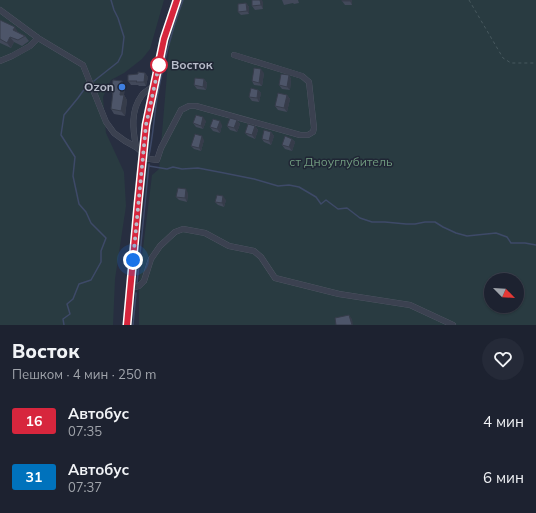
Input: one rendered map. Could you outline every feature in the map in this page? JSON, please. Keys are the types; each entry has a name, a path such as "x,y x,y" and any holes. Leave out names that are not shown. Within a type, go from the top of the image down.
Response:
{"street":[{"path":"127,325 146,125 164,39 177,0"},
{"path":"0,10 38,38 83,65 106,122 114,133 136,148 143,156 157,160 161,148 181,110 189,106 196,106 300,135 308,135 313,132 314,128 310,82 302,76 234,56"},
{"path":"0,61 30,46 38,38"},
{"path":"136,148 133,123 136,104 143,94 154,86"},
{"path":"130,288 139,286 144,281 151,259 160,246 175,232 183,229 205,233 229,246 254,251 261,257 275,278 339,294 410,305 454,325"}],"path":[{"path":"470,0 503,58 511,63 536,63"}],"green space":[{"path":"0,0 164,0 150,49 142,59 124,73 111,80 103,97 106,133 124,172 126,206 115,279 113,325 0,325"},
{"name":"ст Дноуглубитель","path":"179,0 536,0 536,325 139,325 139,281 152,175 159,169 171,26"}],"building":[{"path":"252,0 260,0 261,5 252,6"},
{"path":"246,3 247,11 238,12 238,4"},
{"path":"0,20 15,27 13,30 25,36 18,40 10,37 7,43 0,39"},
{"path":"254,68 261,69 259,83 252,81"},
{"path":"138,72 145,73 144,82 128,81 128,75 138,74"},
{"path":"281,74 289,75 287,87 279,85"},
{"path":"195,78 204,79 203,87 194,85"},
{"path":"113,80 122,81 120,95 124,95 121,111 111,109"},
{"path":"251,88 258,90 257,98 249,97"},
{"path":"278,93 287,95 284,108 275,106"},
{"path":"196,115 203,117 201,126 193,123"},
{"path":"230,118 237,120 234,128 227,126"},
{"path":"213,119 220,121 217,129 210,127"},
{"path":"248,124 255,126 252,135 245,133"},
{"path":"264,130 271,132 269,141 262,139"},
{"path":"195,134 202,136 199,148 191,146"},
{"path":"285,136 292,139 289,147 282,145"},
{"path":"178,188 186,189 185,198 176,197"},
{"path":"217,195 223,196 222,203 215,202"},
{"path":"349,315 352,325 336,325 335,318"}],"waterway":[{"path":"94,81 118,62 122,54 124,37 111,0"},
{"path":"149,155 162,73 171,36 183,0"},
{"path":"64,325 63,319 70,314 67,304 73,299 79,284 91,280 101,262 101,251 106,238 91,223 86,212 79,204 73,176 75,157 61,135 64,115 86,88"},
{"path":"137,283 149,164"},
{"path":"149,166 167,169 173,167 182,169 198,168 254,179 278,186 289,185 299,187 316,197 321,204 326,200 338,209 347,208 360,218 372,222 406,224 435,222 456,233 467,236 496,233 507,237 511,243 536,245"},
{"path":"133,325 136,293"}],"bus line":[{"name":"16","path":"127,325 146,125 164,39 177,0"}],"place":[{"name":"Восток","path":"159,65"},
{"name":"Ozon","path":"122,87"}],"route":[{"path":"133,260 146,125 159,65"}]}
